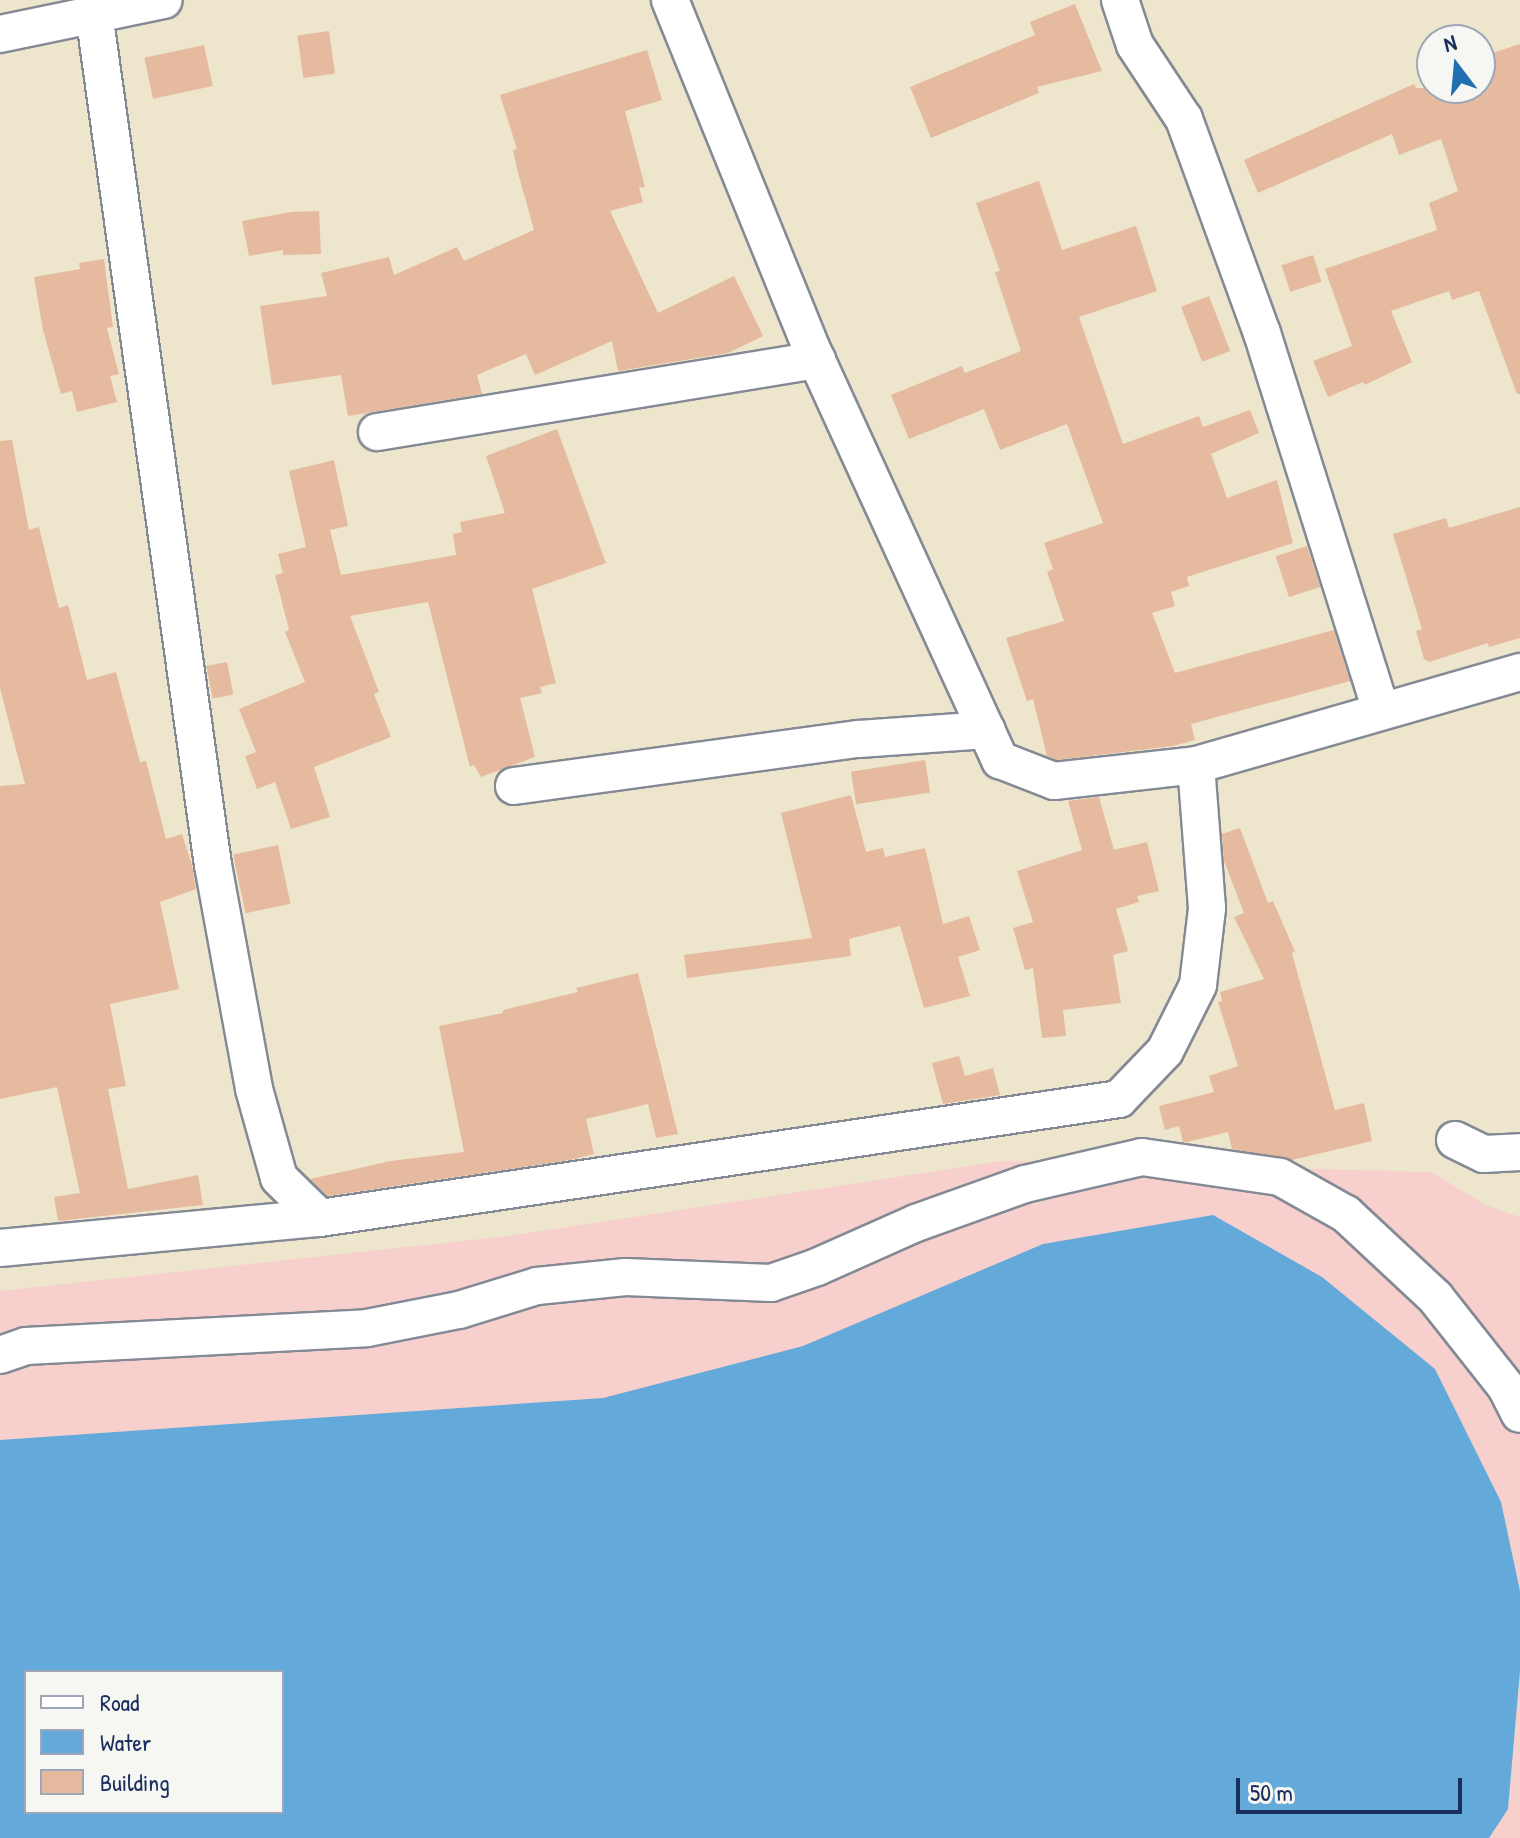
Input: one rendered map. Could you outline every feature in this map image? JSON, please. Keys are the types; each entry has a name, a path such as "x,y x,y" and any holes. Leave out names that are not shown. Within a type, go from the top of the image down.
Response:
{"street":[{"path":"0,34 164,0"},
{"path":"670,0 817,360 1000,760 1054,781 1196,765 1520,672"},
{"path":"1120,0 1135,45 1184,119 1262,333 1381,710"},
{"path":"94,13 213,865 248,1059 279,1178 320,1218"},
{"path":"377,432 817,360"},
{"path":"514,786 859,739 987,730"},
{"path":"0,1248 320,1218 1119,1099 1165,1051 1198,985 1207,908 1196,765"},
{"path":"1455,1140 1484,1154 1520,1152"},
{"path":"0,1355 26,1346 367,1328 459,1310 537,1286 626,1277 771,1283 817,1267 916,1223 1025,1184 1142,1157 1280,1177 1346,1214 1435,1297 1506,1387 1520,1414"}],"shaded area":[{"path":"1002,1161 1432,1172 1485,1205 1520,1217 1520,1838 0,1838 0,1291 508,1236"}],"water":[{"path":"1213,1215 1322,1277 1435,1369 1501,1502 1520,1591 1520,1671 1508,1809 1489,1838 0,1838 0,1440 603,1398 803,1346 1043,1244"}],"building":[{"path":"1075,4 1102,71 1037,87 1039,93 931,138 910,87 1035,35 1030,22"},
{"path":"329,31 335,74 303,78 297,35"},
{"path":"1520,44 1520,394 1517,394 1479,291 1452,300 1449,291 1391,311 1412,362 1365,385 1363,382 1328,397 1313,361 1352,346 1325,269 1437,230 1429,203 1458,191 1441,139 1399,155 1392,134 1258,193 1244,160 1414,84 1416,104 1496,104 1496,52"},
{"path":"204,45 213,86 153,99 144,58"},
{"path":"647,50 662,100 625,111 645,187 639,188 643,202 610,211 658,313 734,276 763,336 728,353 618,371 612,341 535,375 526,354 477,375 482,394 348,416 341,375 272,385 260,306 327,296 321,273 389,257 394,275 457,247 464,261 534,230 513,150 517,149 500,95"},
{"path":"1039,181 1062,250 1136,226 1157,291 1079,317 1123,444 1199,416 1203,427 1250,410 1259,433 1211,454 1227,498 1277,480 1293,543 1187,577 1189,586 1171,592 1175,606 1152,613 1175,673 1334,630 1350,681 1191,724 1195,740 1173,746 1057,760 1047,756 1033,699 1027,701 1006,638 1064,621 1047,572 1053,569 1044,543 1103,523 1067,424 1000,450 984,409 909,439 891,395 962,366 965,373 1021,351 995,272 1000,271 976,203"},
{"path":"319,211 321,254 283,255 283,250 249,256 242,221 291,212"},
{"path":"1313,255 1322,282 1290,292 1282,265"},
{"path":"104,259 113,327 107,328 119,374 110,376 117,402 77,412 72,391 61,394 43,330 34,277 80,269 79,263"},
{"path":"1209,296 1230,351 1202,362 1181,307"},
{"path":"557,429 606,563 532,589 556,683 540,687 542,693 520,698 535,757 481,777 474,765 470,767 428,602 350,616 379,692 374,694 391,737 314,767 330,817 291,829 275,782 257,789 245,756 256,752 239,709 305,682 285,632 289,630 275,575 283,573 278,554 306,547 289,471 334,460 348,526 330,530 341,575 456,555 453,534 462,532 460,522 505,513 486,456"},
{"path":"12,440 29,530 39,527 59,608 68,605 87,680 116,672 140,762 146,761 166,839 182,834 192,865 196,889 160,902 179,989 110,1004 126,1086 108,1089 128,1189 198,1175 203,1205 58,1221 54,1197 80,1193 57,1087 0,1099 0,786 25,784 0,688 0,441"},
{"path":"1520,507 1520,638 1489,647 1488,643 1429,662 1424,659 1416,631 1422,629 1393,534 1446,518 1449,528"},
{"path":"1307,546 1320,587 1289,597 1276,556"},
{"path":"227,662 233,694 213,698 206,666"},
{"path":"925,760 930,793 856,804 851,772"},
{"path":"851,795 866,852 883,848 885,857 925,848 943,924 969,916 980,950 958,957 970,996 924,1008 900,926 849,939 851,956 687,978 684,955 812,938 781,813"},
{"path":"1099,797 1114,850 1147,842 1159,891 1137,896 1139,902 1116,909 1128,951 1113,955 1121,1003 1063,1010 1066,1036 1042,1038 1033,968 1025,970 1013,928 1033,922 1017,871 1082,850 1068,801"},
{"path":"1240,828 1268,903 1273,901 1295,952 1292,953 1335,1110 1364,1103 1372,1141 1292,1160 1232,1149 1228,1132 1183,1142 1179,1126 1165,1130 1159,1106 1214,1092 1209,1076 1238,1066 1218,1002 1222,1001 1220,992 1264,979 1234,917 1244,913 1224,861 1222,834"},
{"path":"278,845 290,904 245,913 233,855"},
{"path":"638,973 678,1134 656,1138 648,1104 586,1119 594,1154 570,1160 327,1196 310,1179 391,1161 464,1152 439,1026 503,1013 503,1010 578,992 576,988"},
{"path":"959,1056 965,1076 993,1068 1000,1095 943,1104 932,1063"}]}
